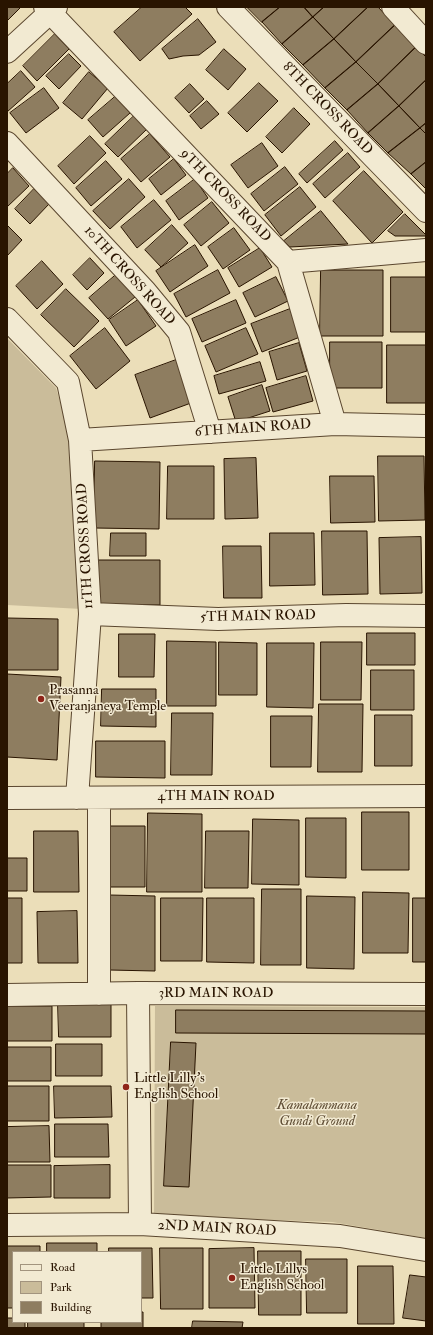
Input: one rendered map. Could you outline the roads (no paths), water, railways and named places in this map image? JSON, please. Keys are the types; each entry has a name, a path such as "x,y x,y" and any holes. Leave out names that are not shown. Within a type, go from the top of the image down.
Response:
{"street":[{"name":"8TH CROSS ROAD","path":"228,7 426,211"},
{"path":"392,7 426,43"},
{"path":"7,52 51,9"},
{"name":"9TH CROSS ROAD","path":"51,9 288,262 335,424"},
{"name":"10TH CROSS ROAD","path":"7,143 145,291 179,332 210,432"},
{"path":"288,262 426,250"},
{"name":"11TH CROSS ROAD","path":"7,320 68,382 80,440 90,614 77,798"},
{"name":"6TH MAIN ROAD","path":"80,440 335,424 426,426"},
{"name":"5TH MAIN ROAD","path":"90,614 218,619 346,615 426,616"},
{"name":"4TH MAIN ROAD","path":"7,798 426,796"},
{"path":"99,798 99,994"},
{"path":"138,994 140,1224"},
{"name":"3RD MAIN ROAD","path":"7,995 426,994"},
{"name":"2ND MAIN ROAD","path":"7,1225 140,1224 340,1236 426,1250"}],"place":[{"name":"Prasanna Veeranjaneya Temple","path":"41,699"},
{"name":"Little Lilly's English School","path":"126,1087"},
{"name":"Little Lillys English School","path":"232,1278"}],"park label":[{"name":"Kamalammana Gundi Ground","path":"317,1114"}]}
